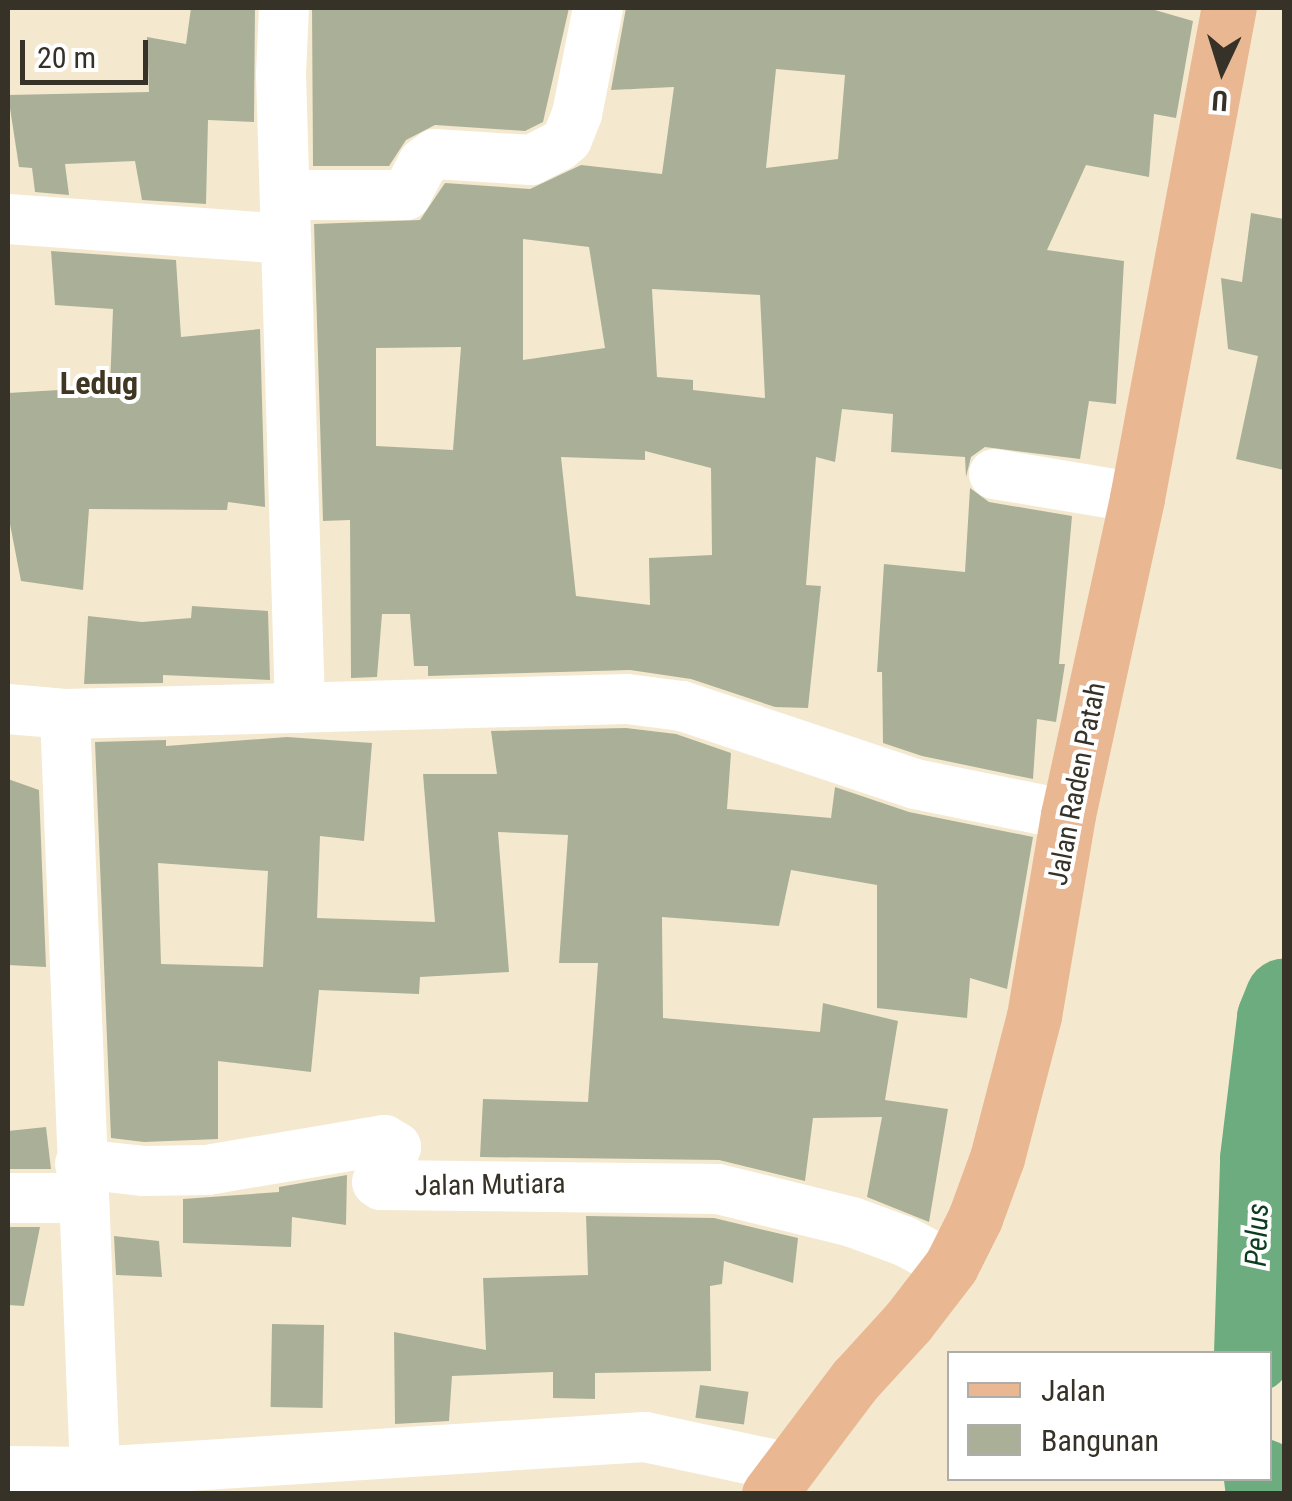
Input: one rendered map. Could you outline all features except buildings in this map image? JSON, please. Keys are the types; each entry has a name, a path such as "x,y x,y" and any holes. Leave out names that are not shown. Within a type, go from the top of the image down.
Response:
{"main road":[{"name":"Jalan Raden Patah","path":"779,1481 855,1380 908,1322 951,1266 997,1158 1034,1016 1068,815 1137,498 1229,8"}],"street":[{"path":"284,8 281,74 300,708"},
{"path":"8,219 286,217 406,194 412,190 423,163 435,154 520,160 559,146 567,139 577,114 598,8"},
{"path":"994,474 1137,498"},
{"path":"8,708 66,714 627,699 682,706 915,784 1068,815"},
{"path":"66,714 96,1472"},
{"name":"Jalan Mutiara","path":"82,1181 143,1171 207,1170 384,1140 396,1147 378,1182 381,1186 718,1188 862,1225 938,1256 951,1266"},
{"path":"8,1198 82,1181"},
{"path":"21,1478 645,1437 779,1481"}],"waterway":[{"name":"Pelus","path":"1253,1351 1259,1159 1276,1018 1284,998"},
{"name":"Pelus","path":"1263,1481 1265,1494"}],"district":[{"name":"Ledug","path":"99,383"}]}
